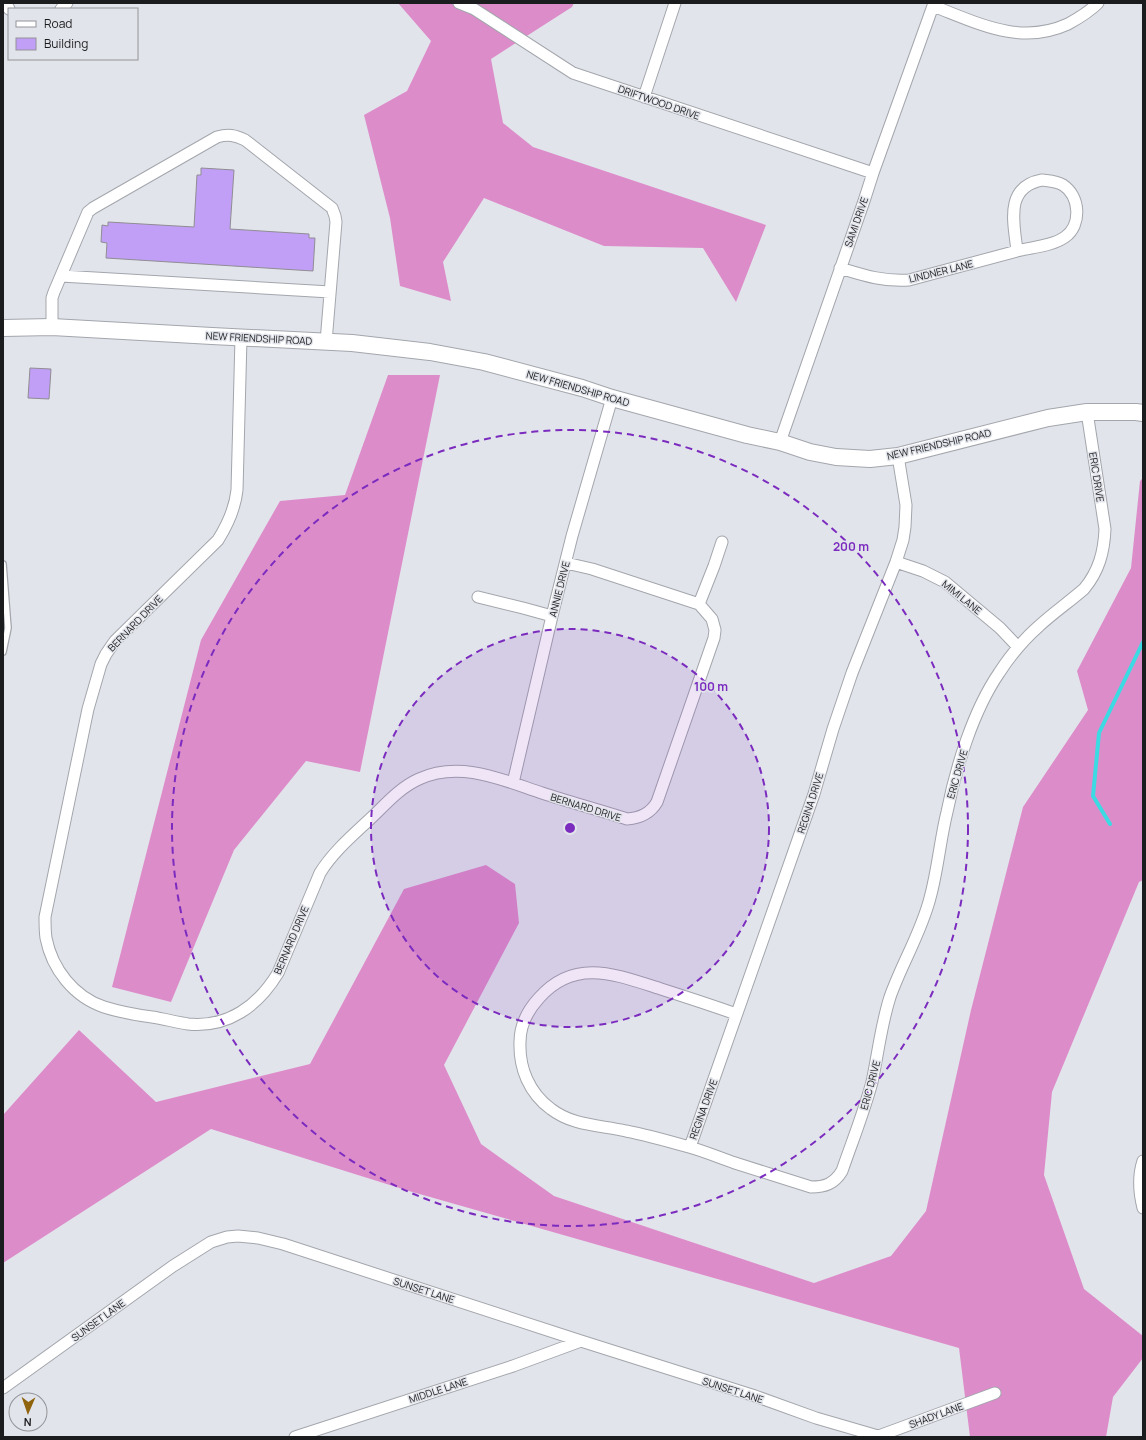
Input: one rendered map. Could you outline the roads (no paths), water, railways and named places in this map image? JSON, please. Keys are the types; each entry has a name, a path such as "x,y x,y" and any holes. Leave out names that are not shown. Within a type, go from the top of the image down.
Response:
{"street":[{"name":"DRIFTWOOD DRIVE","path":"459,3 474,9 573,73 872,173"},
{"path":"644,97 675,3"},
{"path":"933,5 992,28 1022,33 1044,31 1059,27 1084,15 1098,3"},
{"name":"SAMI DRIVE","path":"780,442 864,201 872,173 933,5"},
{"path":"52,327 52,298 88,212 217,137 225,135 237,136 245,140 332,208 336,222 326,342"},
{"name":"LINDNER LANE","path":"840,268 876,279 898,281 909,280 1057,241 1066,236 1072,229 1076,220 1077,210 1072,197 1064,186 1053,181 1042,180 1021,190 1016,198 1013,208 1017,251"},
{"path":"61,276 330,292"},
{"name":"NEW FRIENDSHIP ROAD","path":"3,328 52,327 326,342 430,352 484,362 748,435 780,442 810,452 836,457 870,459 898,456 1048,418 1087,412 1143,413"},
{"name":"BERNARD DRIVE","path":"241,338 235,501 230,520 218,540 115,641 101,664 88,709 46,910 46,936 49,951 54,963 70,984 81,995 104,1007 130,1014 188,1024 218,1022 237,1015 257,1001 270,987 278,973 320,872 325,865 338,850 400,791 420,778 436,773 454,771 475,772 627,819 636,818 647,813 657,802 714,638 712,619 699,604"},
{"name":"ANNIE DRIVE","path":"513,783 572,536 612,398"},
{"name":"ERIC DRIVE","path":"736,1014 617,975 598,972 582,973 568,977 554,984 543,993 527,1015 522,1028 520,1040 520,1056 523,1070 529,1084 538,1098 550,1109 579,1123 625,1130 690,1147 811,1187 822,1187 830,1184 838,1178 842,1171 867,1098 890,997 920,930 930,900 946,812 962,755 973,724 998,674 1018,647 1038,627 1084,589 1102,558 1105,529 1087,412"},
{"name":"REGINA DRIVE","path":"690,1147 814,794 833,729 852,673 896,562 903,540 906,515 898,456"},
{"path":"566,563 592,569 699,604 722,542"},
{"name":"MIMI LANE","path":"896,562 923,571 945,582 1000,628 1018,647"},
{"path":"478,597 552,616"},
{"path":"1143,1161 1140,1182 1140,1198 1143,1208"},
{"name":"SUNSET LANE","path":"3,1388 203,1246 227,1237 238,1236 258,1238 283,1244 755,1396 816,1418 877,1437"},
{"name":"MIDDLE LANE","path":"295,1437 513,1366 581,1341"},
{"name":"SHADY LANE","path":"877,1437 995,1393"}],"lane":[{"path":"3,564 8,628 3,652"}],"waterway":[{"path":"1110,824 1093,796 1099,733 1143,642"}]}
